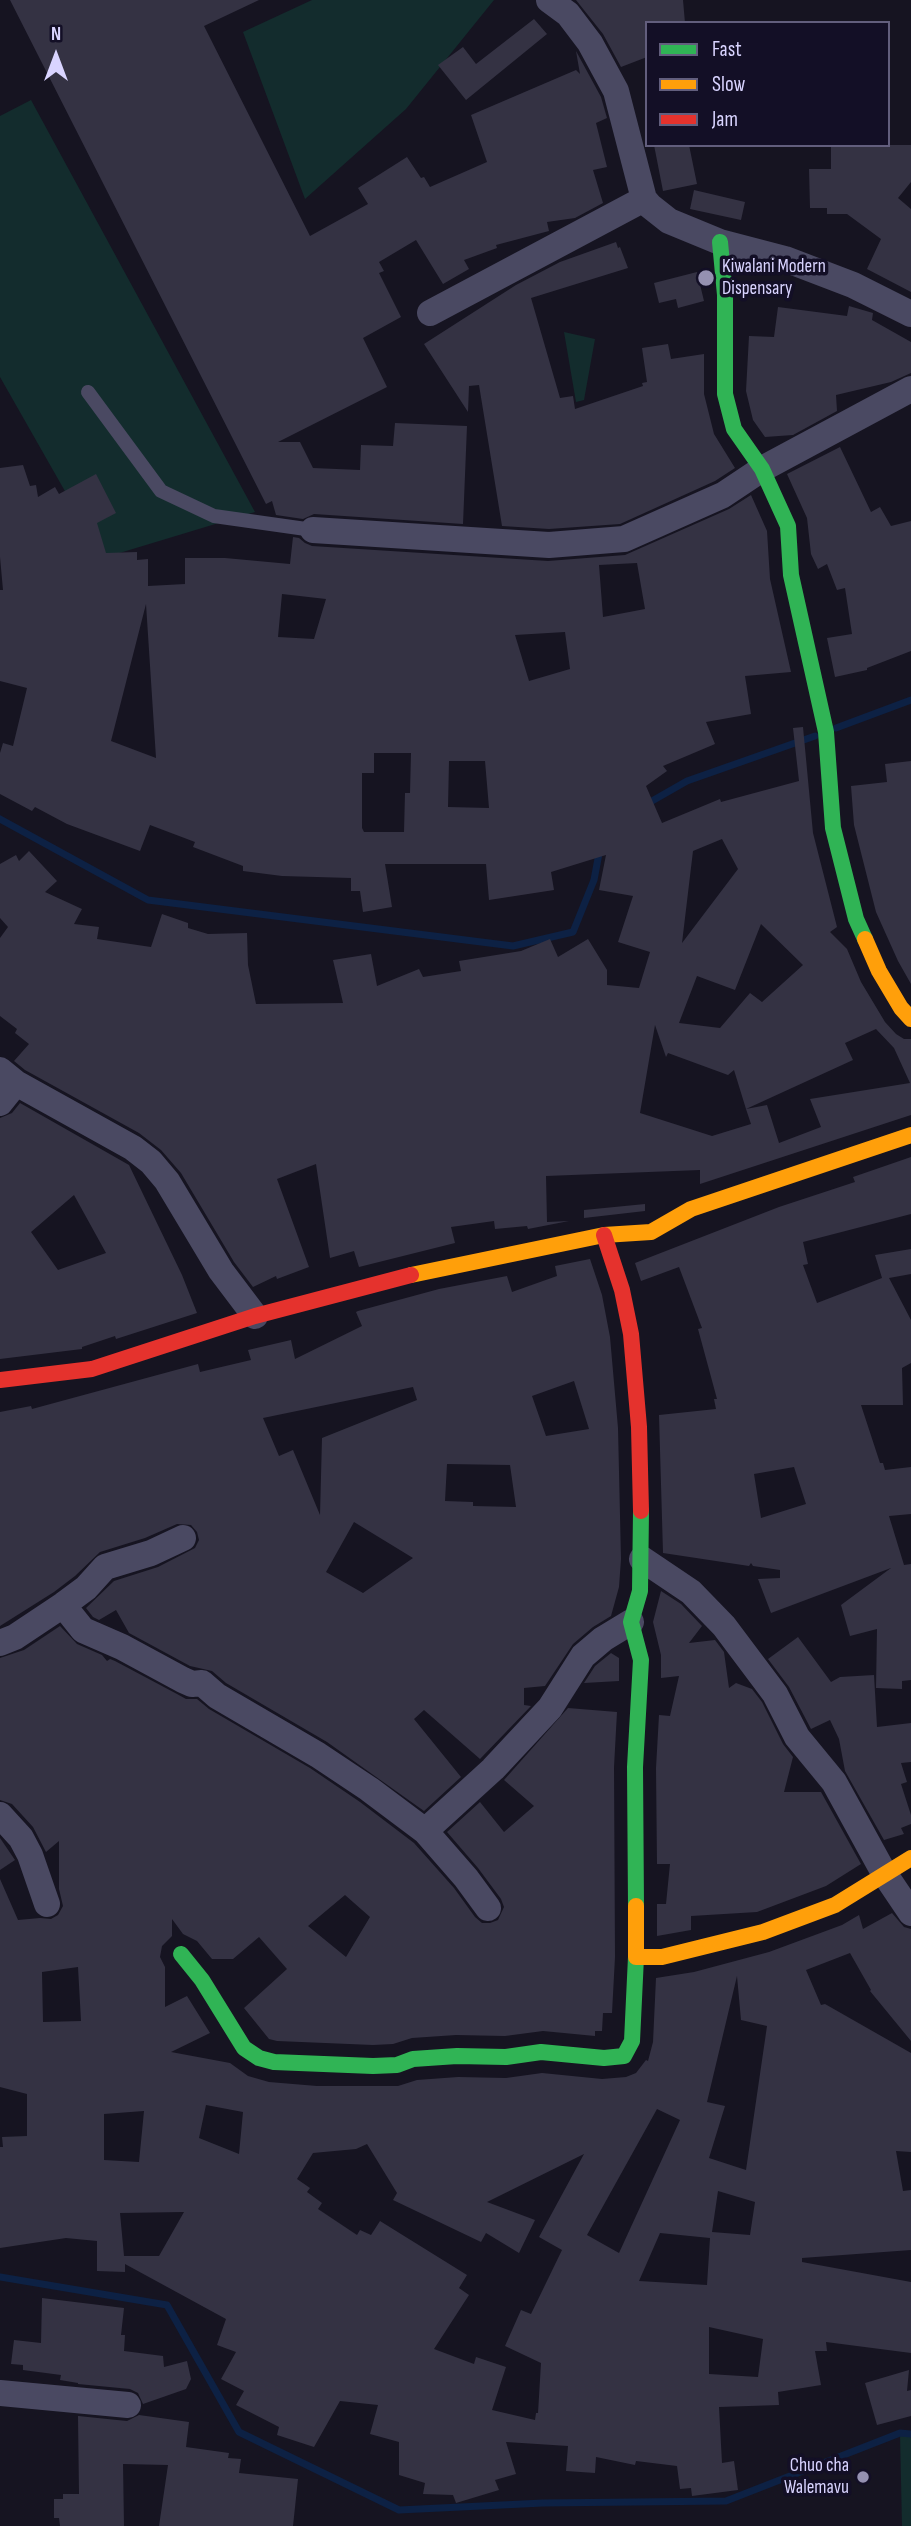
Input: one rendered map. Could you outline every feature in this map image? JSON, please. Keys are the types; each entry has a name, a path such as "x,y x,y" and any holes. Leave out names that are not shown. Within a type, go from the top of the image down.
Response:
{"street":[{"path":"549,0 568,14 590,43 616,91 644,199 669,221 720,242 785,259 853,285 911,314"},
{"path":"430,313 644,199"},
{"path":"720,242 724,295 725,394 734,429 762,470 788,526 791,575 826,732 833,828 856,919 879,971 901,1008 911,1019"},
{"path":"313,530 549,545 624,539 723,495 762,470 911,389"},
{"path":"5,1085 133,1148 151,1162 167,1181 221,1271 255,1316"},
{"path":"0,1380 92,1369 255,1316 435,1269 604,1235 651,1232 691,1209 911,1135"},
{"path":"181,1954 202,1980 244,2048 259,2058 274,2062 373,2066 397,2065 413,2059 506,2057 541,2052 604,2058 624,2056 632,2041 636,1957 635,1767 641,1660 631,1622 640,1591 642,1559 639,1427 631,1334 622,1290 604,1235"},
{"path":"0,1643 15,1637 63,1605 86,1588 105,1567 151,1553 183,1538"},
{"path":"642,1559 691,1592 724,1626 775,1694 797,1737 834,1782 884,1873 911,1913"},
{"path":"63,1605 83,1630 122,1647 183,1680 192,1684 202,1683 217,1696 318,1755 369,1789 425,1831 488,1908"},
{"path":"425,1831 493,1769 550,1708 583,1656 603,1639 631,1622"},
{"path":"0,1815 21,1838 30,1855 47,1904"},
{"path":"636,1957 662,1957 689,1952 763,1932 835,1905 911,1857"},
{"path":"0,2393 128,2405"}],"lane":[{"path":"88,393 161,491 214,516 313,530"}],"green space":[{"path":"312,0 494,0 406,109 305,199 243,32"},
{"path":"31,100 255,512 103,558 0,377 0,116"},
{"path":"564,332 595,339 584,400 576,402"},
{"path":"900,2434 911,2435 911,2526 902,2526"}],"building":[{"path":"10,0 259,0 204,26 310,236 368,204 358,188 407,157 430,187 487,162 471,115 576,70 580,74 576,51 601,97 607,118 596,123 607,167 593,170 603,203 575,218 547,222 549,231 496,245 497,248 464,260 469,269 443,284 416,240 379,262 384,271 379,273 401,317 363,338 387,387 278,442 300,442 313,468 360,470 361,445 393,446 395,423 467,426 463,524 314,514 303,519 276,515 272,501 266,504"},
{"path":"576,0 683,0 685,21 645,21 645,58 621,67 603,34"},
{"path":"534,19 547,34 466,100 438,65 463,47 476,64"},
{"path":"911,145 911,182 898,198 911,209 911,292 867,269 881,239 847,214 827,214 827,208 810,208 809,169 831,169 831,147"},
{"path":"654,147 689,147 697,184 663,191"},
{"path":"694,190 745,202 741,220 690,209"},
{"path":"616,242 628,268 531,298 560,398 573,396 575,409 643,386 642,383 647,382 642,348 668,344 671,359 704,354 704,394 714,434 735,468 715,481 620,524 549,529 502,526 479,385 469,386 468,412 424,344 516,285 560,262"},
{"path":"697,272 704,301 678,308 676,299 659,303 654,283"},
{"path":"849,306 873,313 872,320 911,342 911,373 891,382 836,395 837,411 793,435 765,437 753,420 746,391 749,336 774,337 778,307 847,316"},
{"path":"840,447 871,512 880,507 891,526 911,521 911,651 867,670 835,677 827,638 852,634 845,588 837,590 827,564 818,569 811,554 807,518 787,474"},
{"path":"23,465 30,486 36,485 38,497 55,487 59,494 96,474 116,513 97,523 106,553 137,552 137,560 148,559 148,586 185,584 185,558 225,558 290,564 293,537 312,546 548,561 625,555 729,509 751,495 767,531 770,579 791,672 745,676 751,714 706,722 715,744 663,766 667,771 646,786 662,823 720,799 721,802 799,781 793,728 803,727 813,833 837,927 830,932 847,949 861,982 885,1022 896,1034 904,1039 911,1039 911,1115 700,1184 700,1170 546,1176 547,1222 569,1221 528,1229 527,1226 495,1229 494,1221 451,1227 455,1243 359,1267 354,1251 330,1258 316,1164 277,1179 309,1267 277,1279 276,1276 253,1287 234,1262 181,1173 161,1150 139,1133 25,1070 14,1061 29,1044 15,1033 17,1029 0,1016 0,938 8,927 0,918 0,864 16,855 19,861 29,851 57,881 45,892 82,909 74,924 99,927 97,939 151,947 162,914 188,923 188,928 208,934 247,933 248,965 256,1004 343,1003 333,960 371,954 377,986 419,969 423,977 461,971 459,961 521,951 550,939 558,957 588,939 607,970 607,985 639,988 650,952 618,942 633,896 599,890 606,855 551,872 554,890 489,900 486,864 385,864 392,907 363,912 360,891 351,891 351,878 282,876 243,871 243,866 193,847 195,842 150,825 140,851 67,824 35,807 32,811 0,794 0,753 3,743 13,746 27,688 0,681 0,590 3,590 0,557 0,468","holes":["637,563 645,609 603,617 599,565","282,594 326,599 314,639 278,637","146,604 156,758 111,741","565,632 570,669 529,681 515,635","374,753 411,753 410,793 405,793 404,832 364,832 362,773 374,773","449,761 485,761 489,808 448,807","722,839 738,869 682,943 693,851","761,924 803,965 762,1002 750,993 720,1028 679,1023 697,976 735,990","655,1025 666,1057 668,1053 728,1075 734,1070 751,1124 712,1136 640,1113","876,1029 894,1048 910,1083 810,1099 821,1127 779,1143 767,1105 746,1109 853,1060 845,1043"]},
{"path":"911,761 911,984 876,912 854,825 851,786 887,782 885,764"},
{"path":"20,1103 129,1165 182,1275 197,1313 116,1339 115,1336 82,1349 0,1359 0,1118 12,1113","holes":["74,1195 106,1253 58,1270 31,1232"]},
{"path":"911,1157 911,1214 803,1242 808,1264 803,1265 817,1303 882,1278 875,1255 911,1249 911,1274 889,1278 911,1320 911,1363 902,1368 903,1405 861,1405 880,1463 883,1463 885,1470 911,1467 911,1514 889,1516 904,1565 911,1564 911,1680 902,1681 902,1689 876,1688 877,1629 850,1636 841,1605 891,1568 771,1613 758,1579 780,1578 780,1570 753,1566 751,1563 749,1566 663,1553 659,1415 716,1409 714,1399 717,1399 698,1329 702,1328 679,1267 641,1281 635,1263 779,1207 855,1182 853,1177","holes":["794,1467 806,1504 761,1518 754,1474"]},
{"path":"645,1204 645,1211 584,1218 584,1210"},
{"path":"590,1259 602,1295 610,1337 618,1428 621,1559 619,1587 611,1616 573,1644 545,1686 524,1688 524,1705 531,1706 480,1759 424,1710 414,1719 461,1777 424,1811 327,1742 226,1683 212,1671 190,1666 129,1633 116,1610 99,1620 93,1617 86,1608 114,1581 158,1567 195,1548 199,1540 191,1525 177,1524 145,1538 100,1552 54,1592 0,1626 0,1412 31,1406 32,1409 198,1364 200,1372 251,1360 248,1350 291,1340 295,1359 362,1326 356,1312 358,1311 439,1289 507,1276 512,1292 557,1276 555,1266","holes":["574,1381 589,1429 546,1436 532,1396","413,1387 417,1400 322,1438 320,1515 293,1450 279,1456 263,1418","447,1464 510,1465 516,1507 473,1506 473,1502 445,1501","354,1522 413,1558 363,1593 326,1572"]},
{"path":"661,1591 681,1604 702,1626 689,1643 715,1640 724,1652 729,1688 736,1683 752,1689 762,1702 783,1744 793,1757 784,1792 821,1792 861,1864 826,1886 757,1912 691,1916 691,1930 657,1936 657,1904 666,1904 670,1864 657,1864 656,1768 659,1715 670,1716 679,1676 661,1678 661,1655 653,1622"},
{"path":"60,1626 77,1644 102,1655 107,1661 115,1661 186,1699 197,1699 209,1709 310,1768 414,1843 482,1923 498,1920 504,1907 501,1899 447,1832 480,1802 504,1832 534,1806 504,1780 568,1708 617,1712 614,1767 615,1957 612,2013 603,2013 602,2031 595,2031 595,2036 543,2031 505,2036 456,2035 412,2038 393,2044 373,2045 269,2039 244,2008 287,1969 259,1937 233,1959 212,1959 197,1941 183,1934 172,1919 172,1936 162,1946 160,1957 165,1967 165,2007 187,1996 210,2033 171,2052 230,2063 248,2076 269,2082 317,2086 398,2086 417,2080 506,2078 542,2073 602,2079 626,2077 636,2073 646,2060 648,2061 653,2042 656,1978 694,1972 769,1952 842,1925 859,1915 863,1929 892,1913 904,1927 911,1929 911,2041 870,1991 850,1953 806,1970 821,2005 825,2004 911,2053 911,2152 896,2151 903,2191 911,2190 911,2250 802,2258 802,2262 911,2282 911,2353 826,2342 827,2351 815,2351 821,2385 778,2392 779,2405 719,2407 722,2463 734,2461 738,2490 692,2496 691,2488 680,2489 677,2466 636,2461 635,2465 596,2457 595,2473 566,2471 568,2446 506,2442 516,2474 495,2480 499,2490 456,2503 453,2495 423,2494 425,2483 399,2475 399,2442 370,2434 378,2405 340,2401 314,2447 277,2435 279,2427 236,2405 244,2391 221,2379 236,2352 217,2345 226,2319 125,2264 125,2272 97,2271 97,2241 66,2238 0,2248 0,2147 3,2147 2,2137 27,2136 27,2094 0,2087 0,1879 18,1920 51,1919 58,1915 63,1906 59,1889 59,1841 46,1852 33,1827 12,1804 0,1800 0,1658 24,1650","holes":["345,1895 370,1917 346,1957 308,1926","78,1967 81,2021 43,2022 42,1972","737,1976 741,2020 767,2026 746,2170 709,2158 725,2106 707,2102","206,2105 243,2112 239,2154 199,2138","657,2109 680,2120 619,2253 587,2235","144,2111 139,2162 104,2160 104,2114","367,2144 397,2193 393,2200 481,2242 486,2233 519,2253 535,2220 487,2202 584,2154 539,2237 562,2250 531,2314 521,2310 505,2346 541,2363 538,2413 535,2420 492,2410 506,2367 476,2357 474,2364 434,2349 469,2295 459,2288 467,2275 380,2221 371,2235 360,2230 357,2235 318,2209 322,2203 307,2192 310,2188 297,2179 313,2153 356,2149","718,2191 755,2202 750,2235 712,2232","184,2212 159,2256 124,2256 120,2213","660,2233 710,2238 707,2285 639,2281","709,2327 763,2339 758,2377 709,2374"]},
{"path":"798,1637 831,1682 840,1677 874,1675 877,1727 911,1723 911,1762 901,1763 907,1782 901,1784 911,1815 911,1824 901,1828 904,1834 884,1840 845,1771 839,1739 830,1720 811,1729 789,1687 768,1659"},
{"path":"611,1653 619,1658 619,1681 584,1683 595,1666"},
{"path":"0,1838 15,1860 0,1870"},
{"path":"42,2298 124,2308 121,2335 125,2335 124,2351 163,2356 164,2367 187,2361 191,2379 186,2389 143,2404 138,2393 130,2389 78,2384 60,2380 61,2375 23,2370 23,2365 11,2364 14,2340 41,2343"},
{"path":"909,2370 907,2391 911,2390 911,2416 877,2425 865,2383"},
{"path":"139,2415 189,2422 186,2447 229,2453 228,2458 241,2459 239,2473 298,2479 293,2526 159,2526 168,2465 123,2464 124,2526 60,2526 59,2518 54,2518 54,2499 63,2499 63,2494 79,2494 78,2416 127,2421"}],"waterway":[{"path":"836,728 911,700"},
{"path":"645,805 687,781 815,736"},
{"path":"0,819 148,900 513,946 573,932 594,880 600,848"},
{"path":"0,2277 167,2305 239,2432 399,2510 543,2503 726,2501 900,2433 911,2434"}],"traffic: fast":[{"path":"720,242 725,295 725,394 734,429 762,469 788,526 791,575 826,732 833,828 856,919 865,939"},
{"path":"636,1906 635,1767 641,1660 631,1622 640,1591 641,1511"},
{"path":"181,1954 202,1980 244,2048 259,2058 274,2062 373,2066 397,2065 413,2059 506,2057 541,2052 604,2058 624,2056 632,2041 636,1957"}],"traffic: slow":[{"path":"865,939 879,971 901,1008 911,1019"},
{"path":"411,1275 604,1235 651,1232 691,1209 911,1135"},
{"path":"636,1906 636,1957 662,1957 763,1932 835,1905 911,1858"}],"traffic: jam":[{"path":"604,1235 622,1290 631,1334 639,1427 641,1511"},
{"path":"0,1380 92,1369 255,1316 411,1275"}],"place":[{"name":"Kiwalani Modern Dispensary","path":"706,278"},
{"name":"Chuo cha Walemavu","path":"863,2477"}]}
